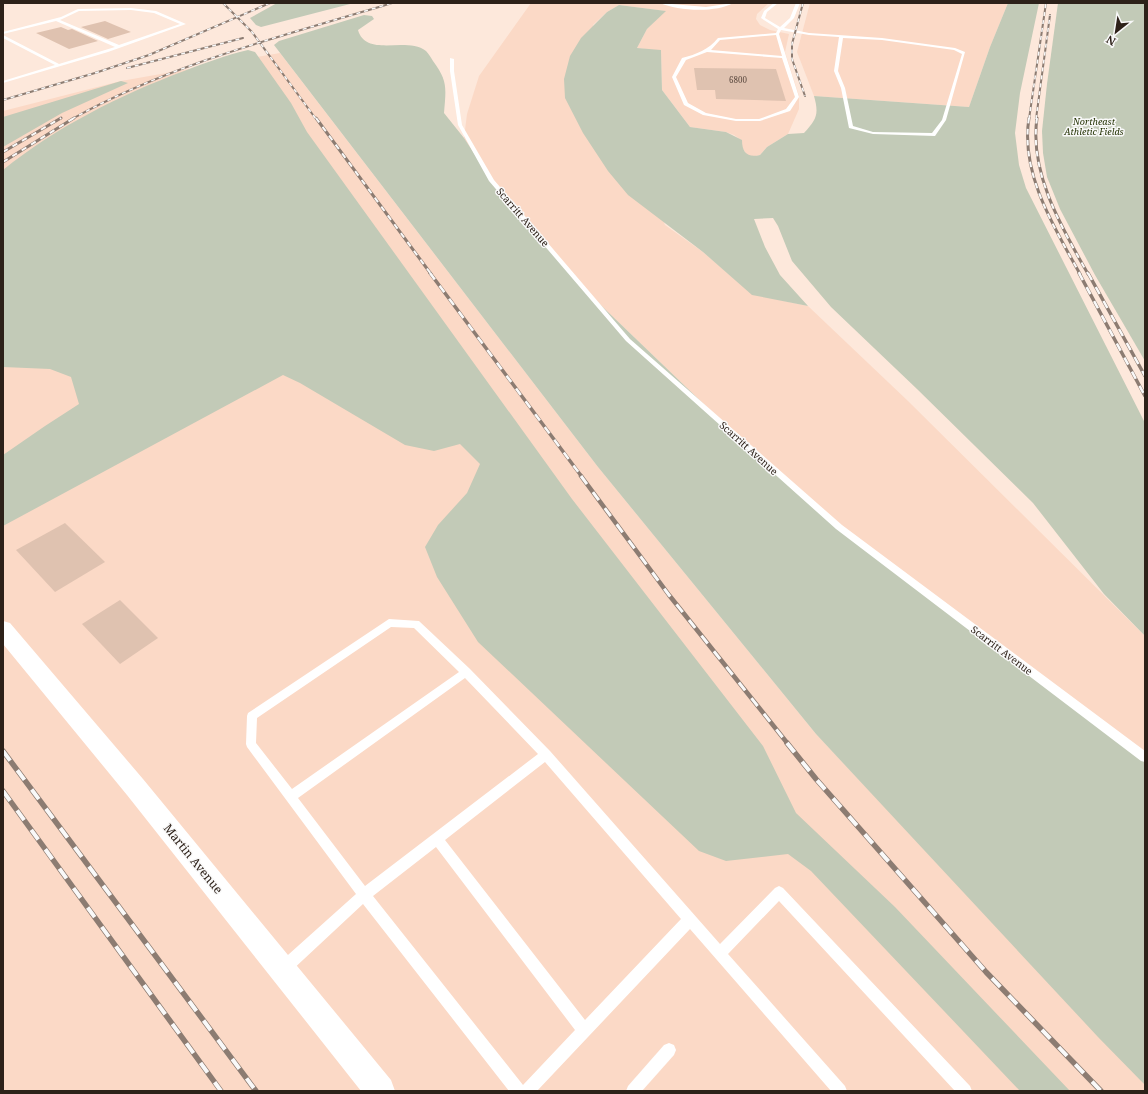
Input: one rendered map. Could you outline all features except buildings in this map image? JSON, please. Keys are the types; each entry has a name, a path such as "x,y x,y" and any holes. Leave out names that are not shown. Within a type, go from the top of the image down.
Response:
{"street":[{"name":"Martin Avenue","path":"3,628 135,787 380,1091"}],"lane":[{"path":"662,3 705,9 716,8 732,3"},
{"path":"678,6 684,3"},
{"path":"776,3 765,12 763,18 780,29 809,34 841,36 882,39 955,49 964,53 944,120 933,135 872,133 851,127 843,88 836,71 841,36"},
{"path":"777,34 780,29 788,25 796,13 798,3"},
{"path":"75,6 78,10"},
{"path":"3,33 56,19 78,10 131,9 155,12 184,24 119,47 3,82"},
{"path":"56,19 119,47"},
{"path":"777,34 782,44 784,57 797,97 788,110 760,120 736,120 705,114 686,104 674,77 684,59 702,54 714,46 719,39 777,34"},
{"path":"3,36 59,64"},
{"path":"707,51 784,57"},
{"name":"Scarritt Avenue","path":"452,59 452,71 460,125 492,181 628,340 838,527 1145,757"},
{"path":"518,1091 364,895 251,744 252,716 389,623 416,624 466,672 546,755 840,1091"},
{"path":"291,796 466,672"},
{"path":"282,969 364,895 546,755"},
{"path":"437,839 584,1030"},
{"path":"720,953 780,892 965,1091"},
{"path":"527,1091 690,919"},
{"path":"633,1091 669,1050"}],"shaded area":[{"path":"531,3 769,3 757,14 756,19 760,25 770,30 789,34 785,52 799,96 799,109 788,134 767,147 760,155 752,157 747,155 742,148 741,140 734,135 726,132 690,127 662,90 661,51 637,48 647,29 665,11 619,5 607,12 593,25 665,225 703,252 752,294 808,306 908,401 1145,636 1145,759 793,490 582,287 497,188 464,138 467,114 479,76"},
{"path":"810,3 1008,3 990,47 969,107 814,96 797,52"},
{"path":"280,53 598,467 816,734 1145,1083 1145,1091 3,1091 3,111 121,81"}],"green space":[{"path":"277,3 354,3 261,27 256,25 250,18"},
{"path":"1008,3 1039,3 1020,93 1015,133 1019,165 1026,188 1145,423 1145,636 1104,594 1033,503 831,307 792,261 778,226 773,218 754,219 765,247 780,275 808,306 752,295 703,252 628,195 608,171 583,133 565,98 564,79 570,56 581,38 607,12 619,5 666,11 647,29 637,48 661,50 662,90 690,127 726,132 742,140 743,148 746,154 756,156 760,155 767,147 788,134 804,133 812,124 816,116 814,96 969,107 990,47"},
{"name":"Northeast Athletic Fields","path":"1058,3 1145,3 1145,361 1095,275 1060,209 1047,177 1043,153 1042,131"},
{"path":"364,15 372,16 374,19 358,30 362,38 369,43 378,45 408,45 418,47 427,52 444,80 444,113 464,138 497,188 582,287 793,490 1145,759 1145,1085 1098,1037 816,734 598,467 274,45 279,41"},
{"path":"248,50 255,52 291,103 307,132 572,499 763,746 796,813 895,907 1070,1091 1020,1091 811,871 788,854 726,861 699,851 478,642 437,577 425,547 438,525 467,493 480,464 460,444 434,451 405,445 300,383 283,375 3,526 3,455 79,404 71,377 50,369 3,367 3,170 23,154 89,113 160,80"},
{"path":"121,81 128,83 62,113 3,147 3,117"}],"railway":[{"path":"223,3 237,17"},
{"path":"237,17 270,3"},
{"path":"259,42 392,3"},
{"path":"803,3 792,44 792,59 805,96"},
{"path":"1029,119 1046,3"},
{"path":"1036,119 1050,15"},
{"path":"3,100 95,73 149,55 237,17"},
{"path":"237,17 259,42"},
{"path":"127,68 243,38"},
{"path":"72,119 110,99 188,66 259,42"},
{"path":"259,42 316,119"},
{"path":"3,152 61,118 60,119"},
{"path":"3,162 74,118"},
{"path":"316,118 431,274"},
{"path":"1029,118 1028,139 1034,179 1050,218 1080,274"},
{"path":"1037,118 1036,139 1038,159 1043,179 1058,219 1088,274"},
{"path":"430,273 582,477"},
{"path":"1079,273 1145,396"},
{"path":"1088,273 1145,376"},
{"path":"581,476 669,595 788,744"},
{"path":"787,743 816,779 986,972 1101,1091"},
{"path":"3,751 256,1091"},
{"path":"3,791 221,1091"}]}
